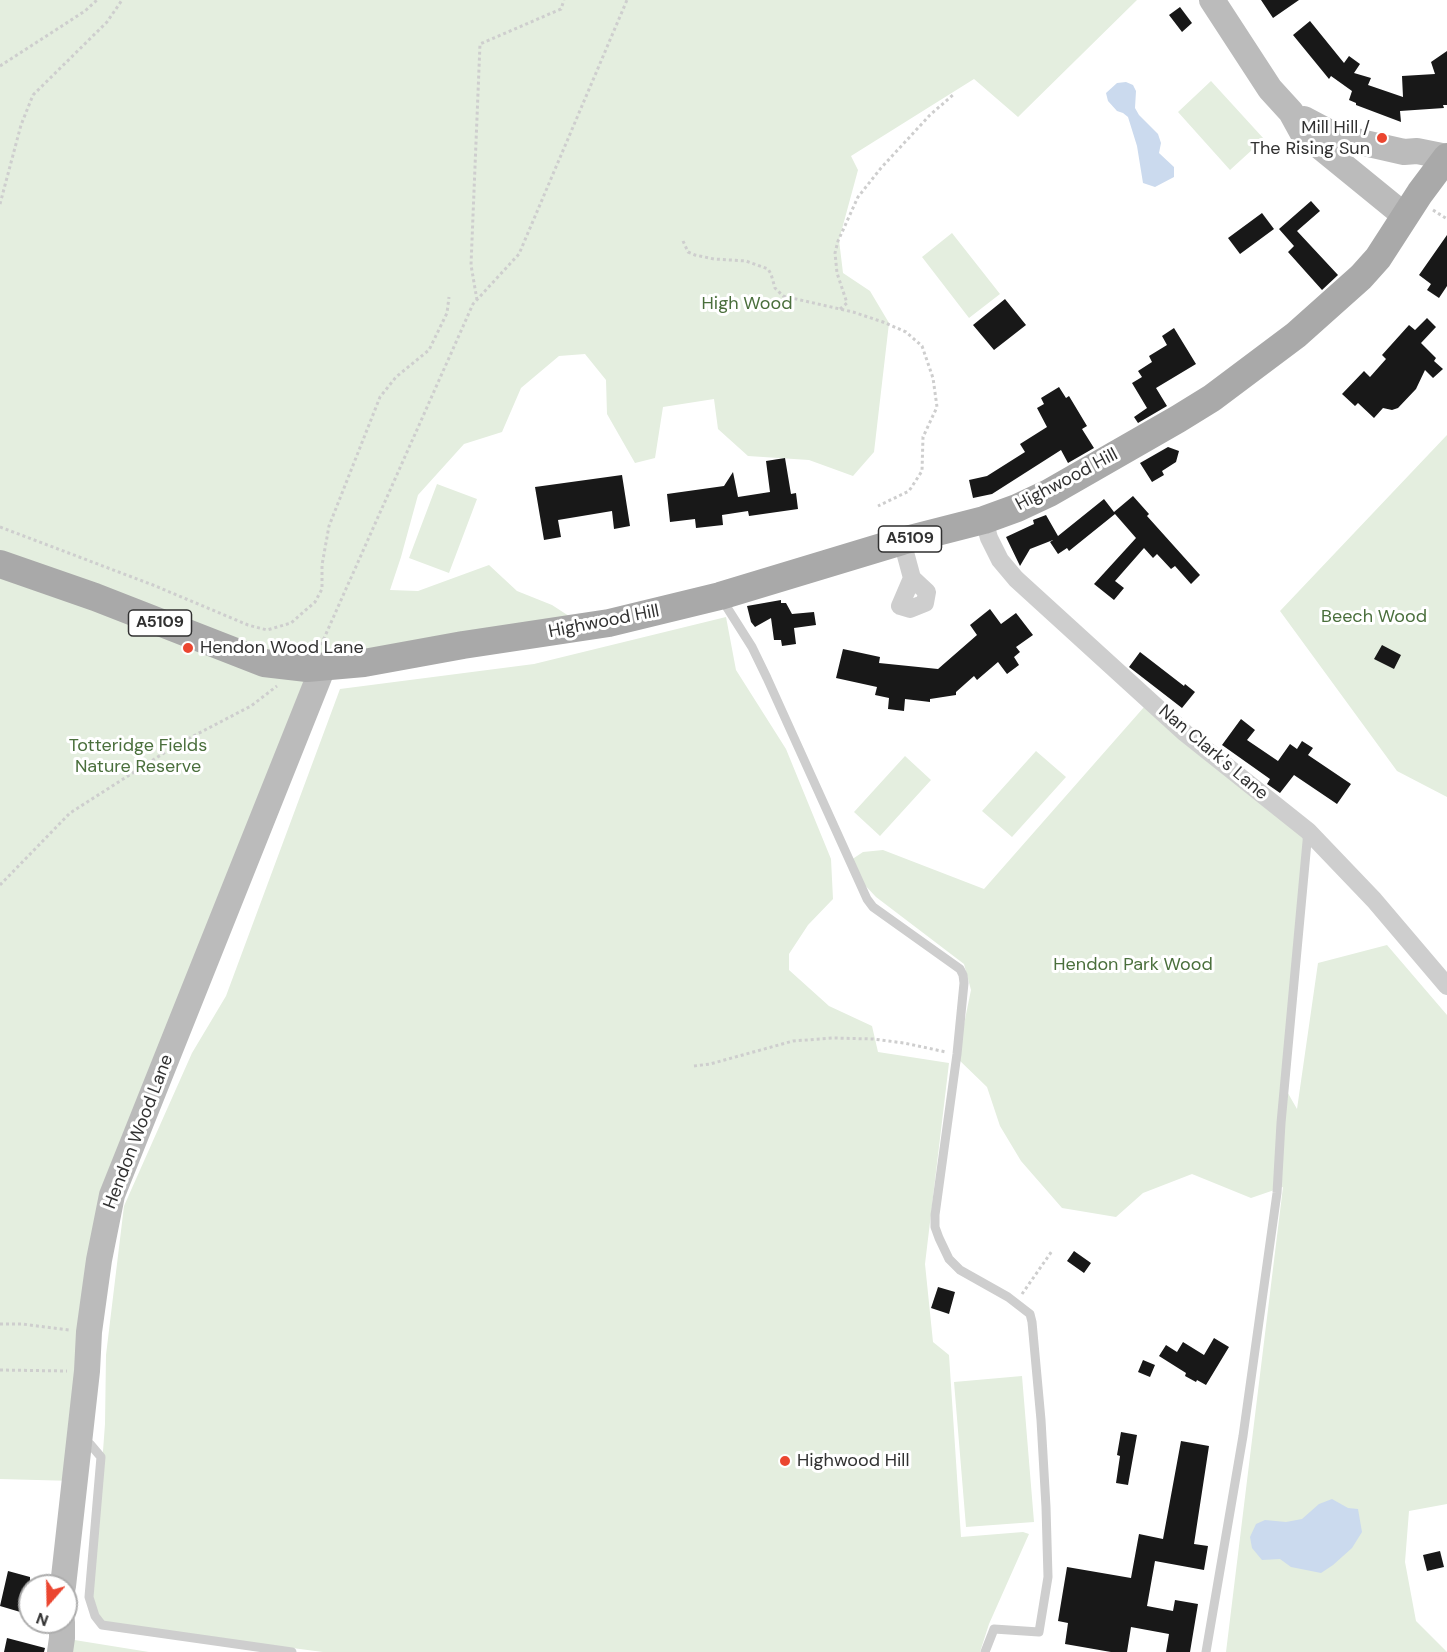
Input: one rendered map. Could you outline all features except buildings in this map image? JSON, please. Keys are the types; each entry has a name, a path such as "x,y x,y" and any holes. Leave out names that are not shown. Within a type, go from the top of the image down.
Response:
{"main road":[{"path":"1212,0 1270,89 1291,112 1302,132 1405,216"},
{"path":"1291,112 1338,137 1404,152 1447,157"},
{"path":"1404,152 1419,166 1428,181"},
{"name":"A5109","path":"1405,216 1447,157"},
{"name":"Highwood Hill","path":"323,667 364,663 463,645 599,625 720,596 902,541 984,520 1049,493 1212,398 1296,335 1361,277 1378,258 1405,216"},
{"name":"A5109","path":"0,564 95,597 264,663 307,668 323,667"},
{"name":"Hendon Wood Lane","path":"64,1574 90,1321 112,1196 323,667"},
{"path":"60,1652 62,1634"}],"street":[{"name":"Nan Clark's Lane","path":"984,520 989,538 1000,560 1016,579 1185,733 1308,831 1374,900 1447,986"},
{"path":"902,541 912,578"}],"lane":[{"path":"720,596 752,647 867,899 873,907 960,969 964,983 957,1054 935,1215 936,1227 949,1259 960,1270 1016,1303 1030,1314 1041,1420 1048,1577 1039,1632 994,1629 985,1652"},
{"path":"1206,1652 1243,1436 1277,1192 1281,1123 1308,831"},
{"path":"79,1441 90,1444 101,1457 89,1598 95,1616 102,1624 292,1652"}],"path":[{"path":"0,66 85,11 98,0"},
{"path":"0,204 21,125 33,95 107,22 122,0"},
{"path":"477,300 471,264 480,44 561,9 564,0"},
{"path":"323,667 320,647 477,300 519,254 627,0"},
{"path":"840,309 847,303 837,273 835,253 858,197 881,168 930,115 954,94"},
{"path":"683,241 688,252 695,255 746,261 768,269 775,288 783,296 883,322 906,332 922,346 936,392 937,407 923,437 923,465 909,491 878,506"},
{"path":"0,527 153,585 248,625 267,630 291,623 315,602 322,590 322,565 329,526 380,397 396,377 429,350 447,313 449,297"},
{"path":"0,885 70,813 178,744 251,706 277,686"},
{"path":"694,1066 710,1064 793,1041 833,1038 904,1043 957,1054"},
{"path":"1016,1303 1052,1251"},
{"path":"0,1324 22,1324 70,1330"},
{"path":"0,1370 70,1371"}],"green space":[{"path":"0,0 1137,0 1018,117 974,79 851,156 858,170 839,240 843,273 870,291 889,323 874,452 853,476 809,460 748,456 718,429 714,399 663,407 655,458 635,463 607,414 606,380 585,354 559,356 521,388 502,432 464,444 418,495 390,590 418,591 489,565 517,591 552,605 572,618 334,661 112,1195 74,1481 0,1479"},
{"path":"1211,81 1264,139 1230,170 1178,112"},
{"path":"952,233 1000,294 969,318 922,257"},
{"name":"Beech Wood","path":"1447,435 1447,797 1397,771 1280,611"},
{"path":"437,484 477,499 449,573 409,558"},
{"path":"726,617 736,670 786,749 831,859 833,899 808,925 789,954 789,970 829,1006 872,1026 878,1052 949,1063 925,1264 933,1342 949,1355 961,1537 1023,1532 1029,1534 989,1624 980,1652 323,1652 100,1623 92,1599 105,1424 106,1355 124,1206 192,1053 226,996 340,689 534,664"},
{"name":"Hendon Park Wood","path":"1152,698 1308,831 1285,1088 1297,1109 1318,963 1387,945 1447,1015 1447,1504 1409,1511 1405,1562 1416,1621 1447,1652 1226,1652 1283,1187 1251,1198 1192,1174 1143,1193 1116,1217 1062,1208 1021,1161 1000,1126 987,1087 957,1058 971,990 964,964 876,897 860,880 851,860 863,852 883,850 984,889"},
{"path":"1036,751 1066,777 1012,837 982,811"},
{"path":"905,756 931,780 880,836 854,812"},
{"path":"1022,1376 1034,1522 966,1527 954,1382"},
{"path":"62,1638 149,1652 60,1652"}],"water":[{"path":"1126,82 1133,85 1136,91 1135,108 1139,115 1158,134 1161,143 1159,153 1174,167 1174,177 1155,187 1143,183 1137,146 1128,117 1117,111 1108,101 1106,93 1117,83"},
{"path":"1332,1499 1348,1508 1358,1509 1362,1532 1352,1548 1321,1573 1291,1567 1280,1559 1262,1560 1252,1548 1250,1537 1256,1524 1265,1520 1286,1522 1302,1519 1319,1504"}],"place":[{"name":"Mill Hill / The Rising Sun","path":"1382,138"},
{"name":"Hendon Wood Lane","path":"188,648"},
{"name":"Highwood Hill","path":"785,1461"}],"park label":[{"name":"High Wood","path":"747,304"},
{"name":"Totteridge Fields Nature Reserve","path":"138,756"}]}
